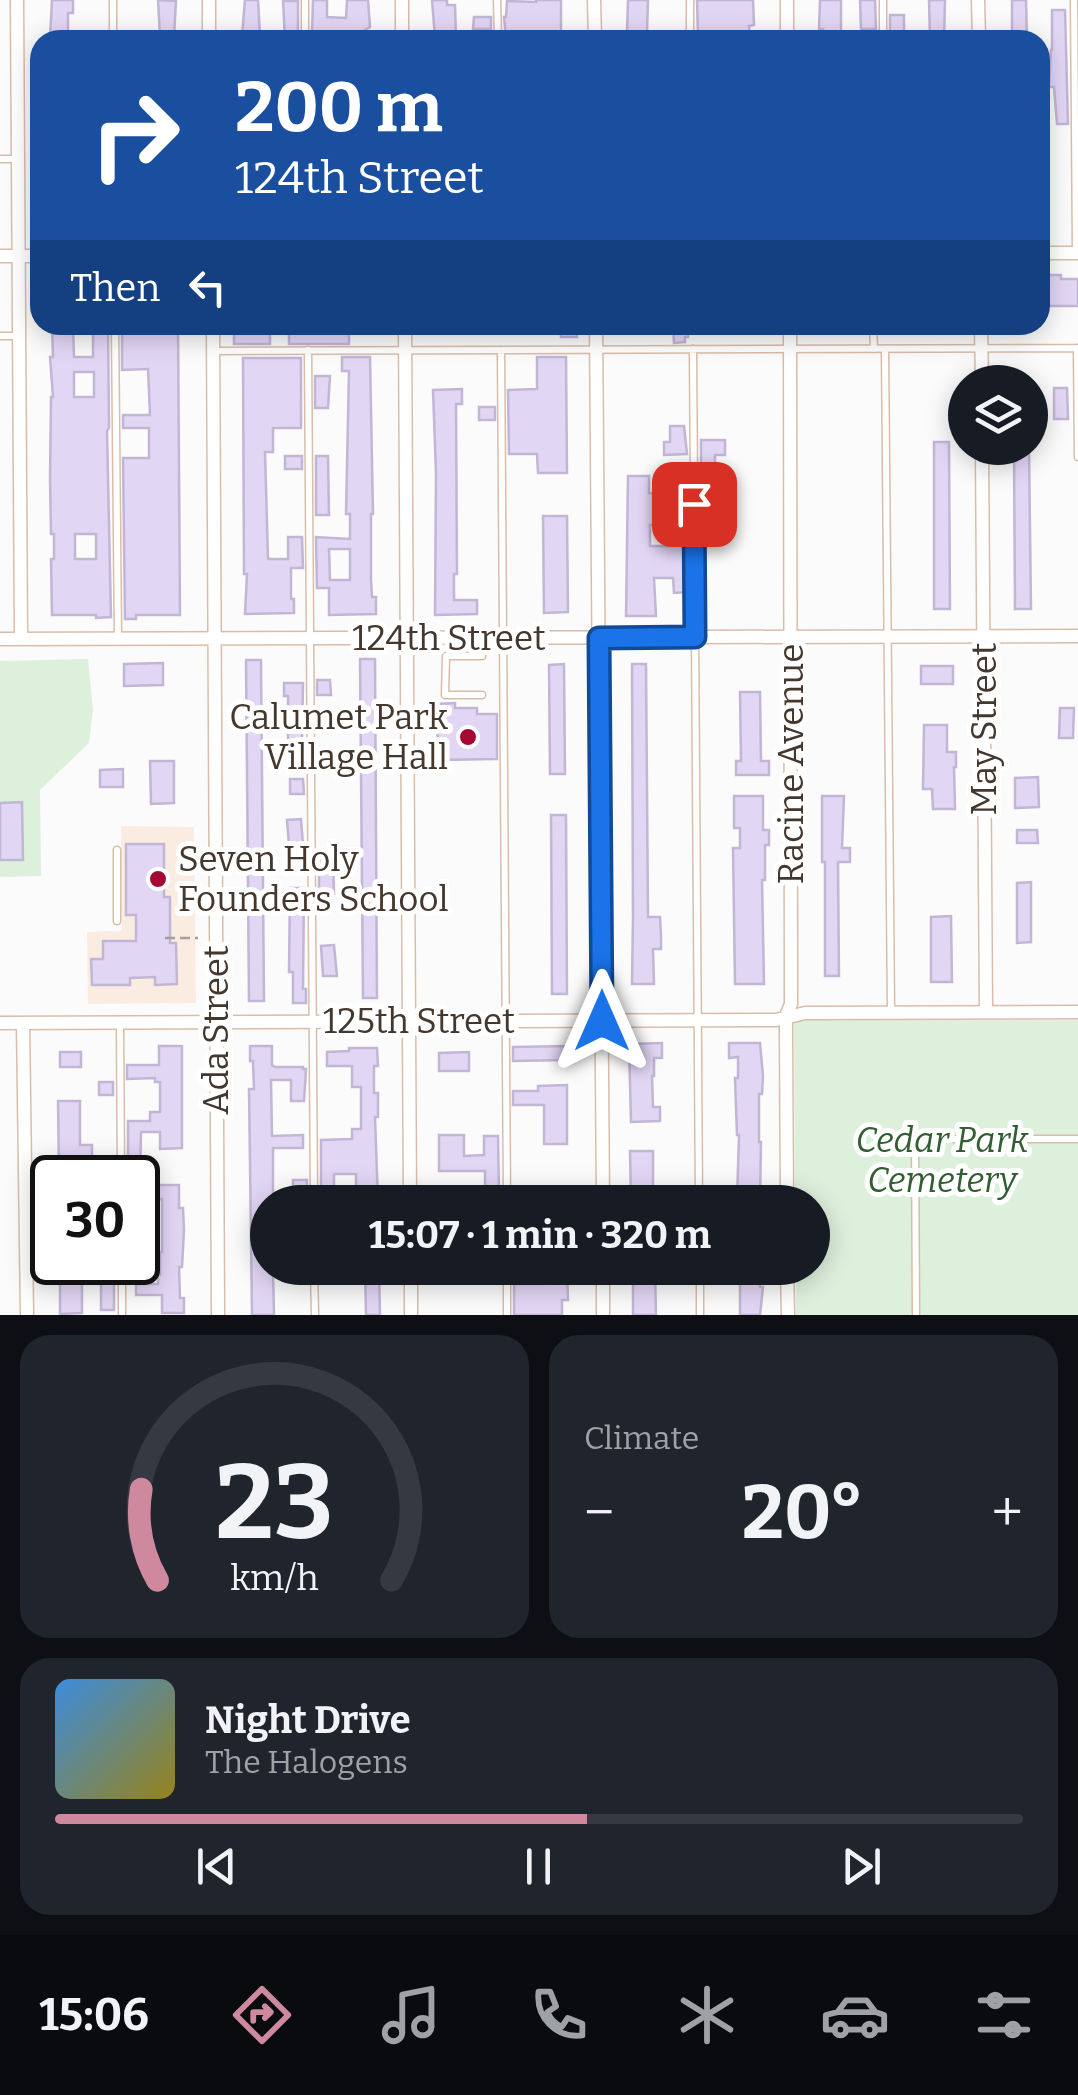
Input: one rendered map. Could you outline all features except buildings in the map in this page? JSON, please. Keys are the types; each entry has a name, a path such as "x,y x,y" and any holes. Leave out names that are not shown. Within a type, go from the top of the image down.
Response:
{"street":[{"path":"17,0 21,639"},
{"path":"209,0 210,30"},
{"path":"402,0 402,30"},
{"path":"594,0 594,30"},
{"path":"787,0 787,30"},
{"path":"978,0 979,30"},
{"path":"1050,253 1077,252"},
{"path":"0,256 30,256"},
{"name":"Ada Street","path":"213,335 218,1315"},
{"path":"405,335 410,1185"},
{"path":"596,335 603,1185"},
{"name":"Racine Avenue","path":"787,1185 786,1016 792,1006 790,335"},
{"path":"981,335 982,365"},
{"name":"May Street","path":"982,465 986,1012"},
{"name":"124th Street","path":"0,639 1078,636"},
{"name":"125th Street","path":"0,1023 776,1020 804,1013 1078,1012"},
{"path":"23,1023 26,1315"},
{"path":"411,1285 411,1315"},
{"path":"603,1285 604,1315"},
{"path":"788,1285 788,1315"}],"lane":[{"path":"112,0 113,30"},
{"path":"305,0 305,30"},
{"path":"498,0 498,30"},
{"path":"690,0 690,30"},
{"path":"882,0 883,30"},
{"path":"1074,0 1077,252"},
{"path":"0,159 18,159"},
{"path":"115,335 118,639"},
{"path":"873,335 874,349"},
{"path":"0,336 20,336"},
{"path":"213,351 1077,348 1078,457"},
{"path":"693,349 699,1185"},
{"path":"885,349 891,1012"},
{"path":"308,350 314,1185"},
{"path":"501,350 506,1185"},
{"path":"455,638 455,656"},
{"path":"482,638 482,656 446,656 446,695 482,695"},
{"path":"117,921 118,850"},
{"path":"120,1023 121,1155"},
{"path":"916,1315 915,1139 1078,1138"},
{"path":"122,1285 122,1315"},
{"path":"314,1285 315,1315"},
{"path":"507,1285 508,1315"},
{"path":"700,1285 700,1315"}],"path":[{"path":"165,938 198,938"}],"shaded area":[{"name":"Seven Holy Founders School","path":"121,826 194,827 196,1003 88,1004 87,932 122,931"}],"green space":[{"path":"88,659 93,710 89,743 40,790 41,876 0,877 0,661"},
{"name":"Cedar Park Cemetery","path":"1078,1020 1078,1315 796,1315 796,1285 830,1285 830,1185 795,1185 794,1023"}],"place":[{"name":"Calumet Park Village Hall","path":"468,737"},
{"name":"Seven Holy Founders School","path":"158,879"}],"route":[{"path":"602,1021 599,638 695,637 694,504"}]}
